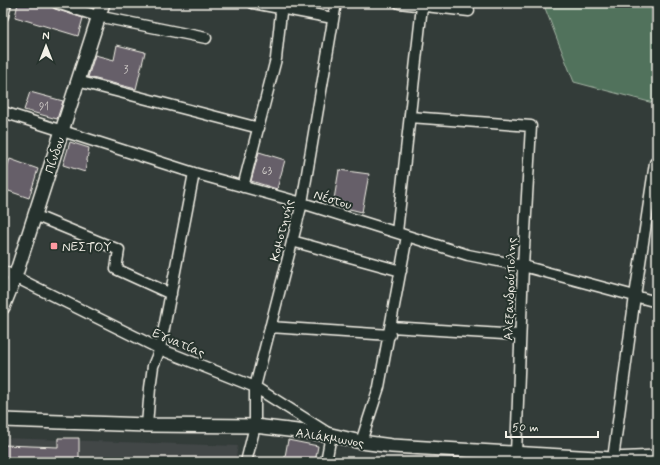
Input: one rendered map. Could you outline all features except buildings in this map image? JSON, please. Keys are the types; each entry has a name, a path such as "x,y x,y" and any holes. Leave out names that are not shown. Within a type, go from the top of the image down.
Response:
{"street":[{"path":"3,16 6,3"},
{"path":"57,3 97,16 206,38"},
{"name":"Πίνδου","path":"3,307 9,274 34,215 102,3"},
{"path":"254,3 282,6 333,18"},
{"name":"Κομοτηνής","path":"246,462 255,426 255,387 302,203 336,3"},
{"path":"399,3 469,11"},
{"path":"243,187 276,59 282,6"},
{"path":"397,232 422,6"},
{"path":"77,81 259,128"},
{"name":"Νέστου","path":"3,112 194,173 302,203 468,255 523,266 657,302"},
{"name":"Αλεξανδρούπολης","path":"410,117 531,126 523,266 516,454"},
{"path":"613,459 655,163"},
{"path":"147,425 153,366 160,349 194,173"},
{"path":"34,215 119,250 116,269 171,294"},
{"path":"361,442 379,387 407,236"},
{"path":"292,241 401,270"},
{"name":"Εγνατίας","path":"9,274 160,349 255,387 331,435"},
{"path":"270,327 520,335"},
{"name":"Αλιάκμωνος","path":"3,420 147,425 255,426 331,435 361,442 392,446 613,459 649,459"},
{"path":"326,462 331,435"}],"shaded area":[{"path":"3,438 238,446 235,462 3,462"}],"green space":[{"path":"543,3 657,3 657,104 574,82"}],"place":[{"name":"ΝΕΣΤΟΥ","path":"54,246"}]}
